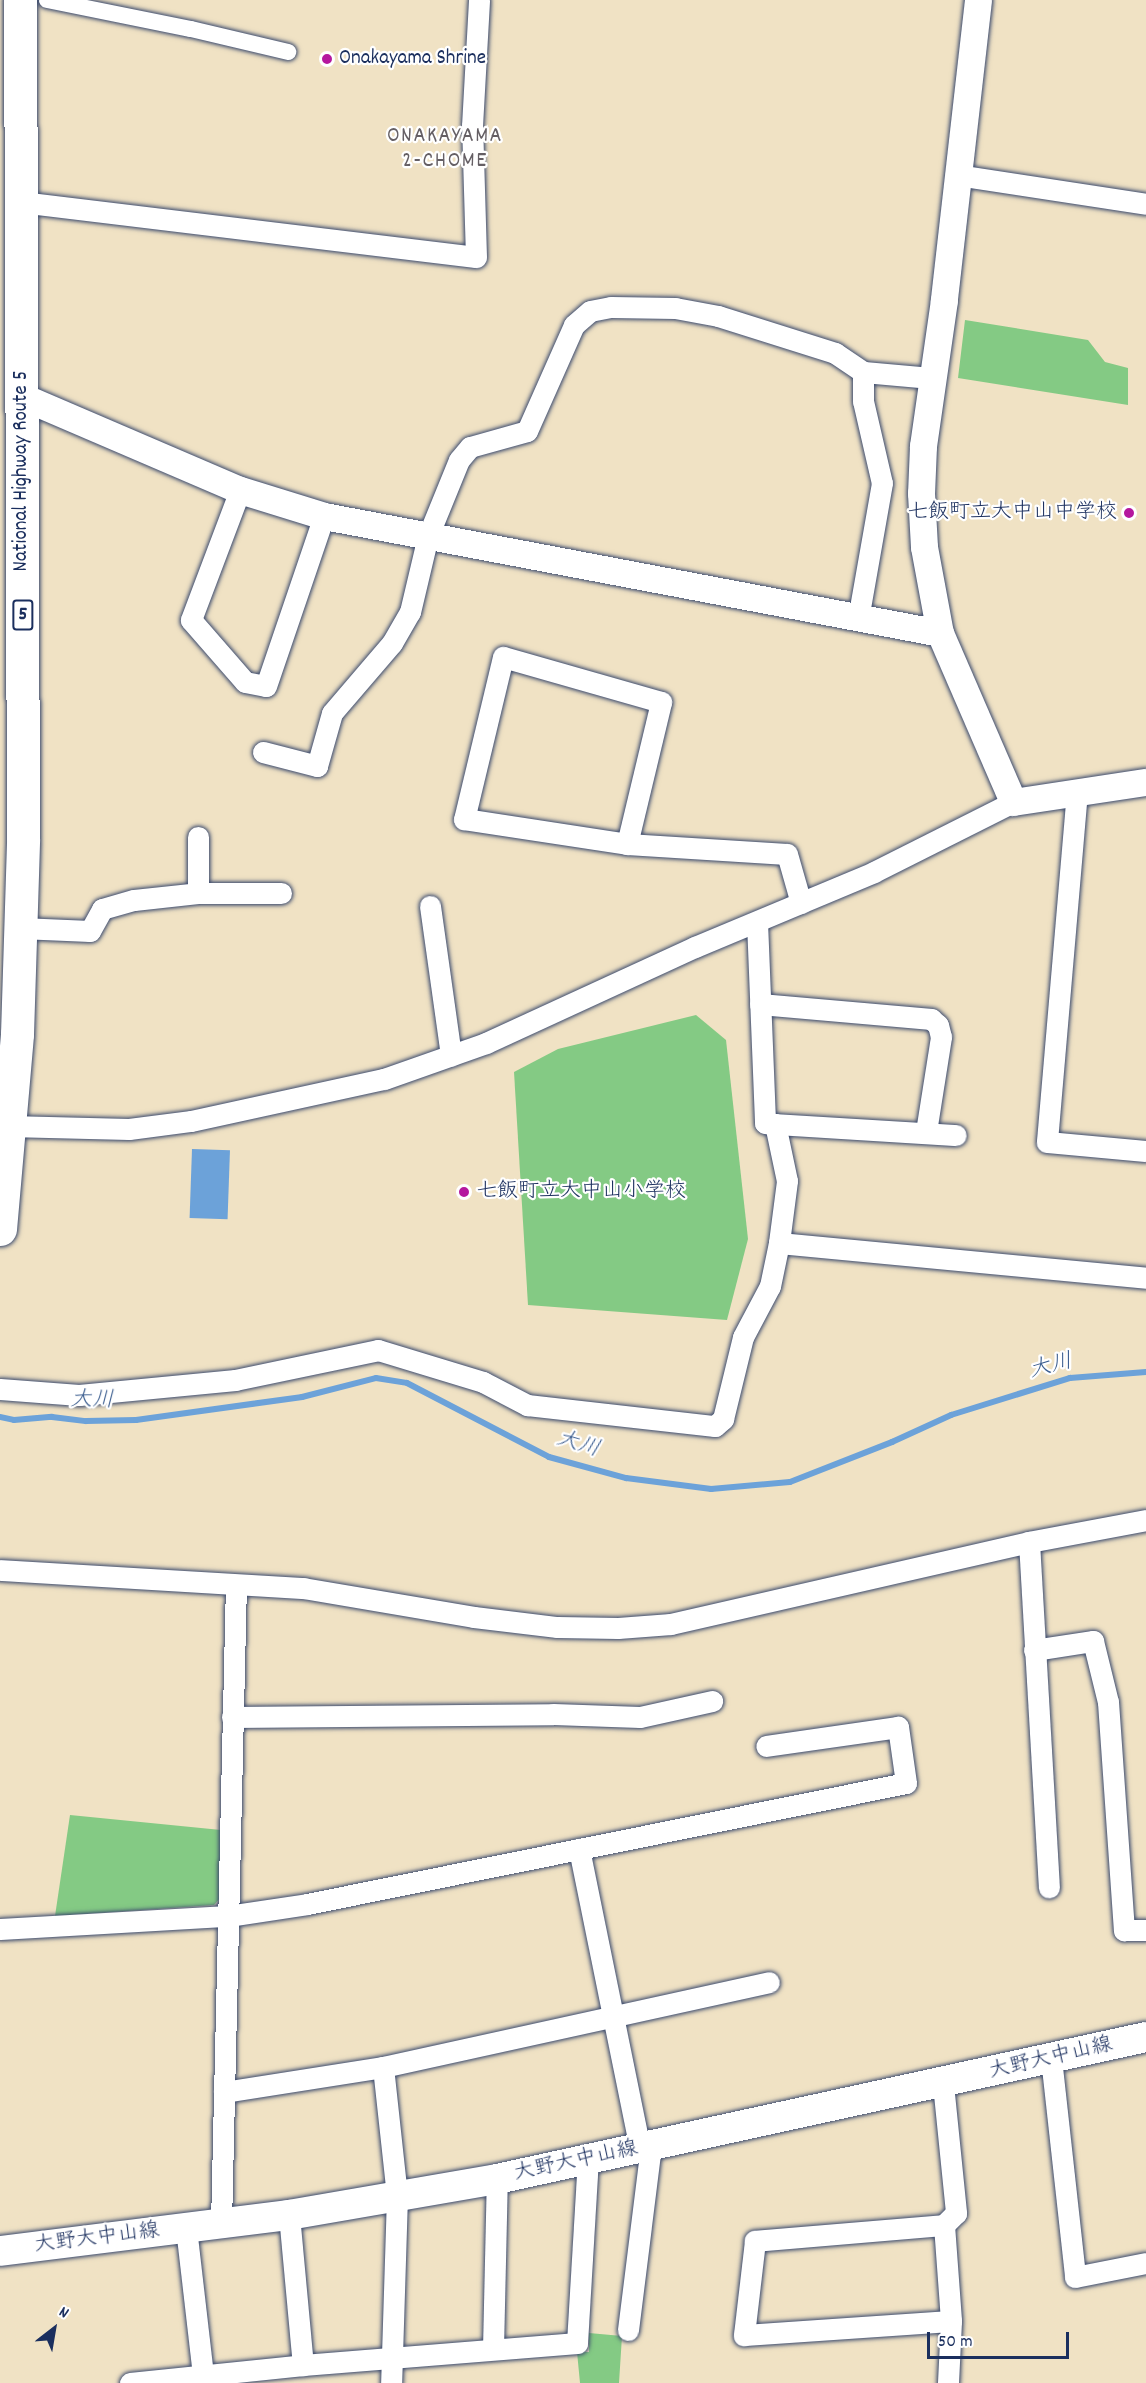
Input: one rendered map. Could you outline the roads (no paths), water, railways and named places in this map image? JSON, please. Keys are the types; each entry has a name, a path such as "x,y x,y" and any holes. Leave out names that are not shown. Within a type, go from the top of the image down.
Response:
{"highway":[{"name":"National Highway Route 5","path":"0,1229 8,1126 8,1034 20,928 23,839 11,625 23,397 20,0"}],"main road":[{"name":"大野大中山線","path":"0,2251 289,2215 497,2179 943,2084 1146,2037"}],"street":[{"path":"48,0 192,29 288,52"},
{"path":"21,202 476,257 472,126 479,0"},
{"path":"978,0 944,300 923,446 921,493 924,548 940,633 1013,802"},
{"path":"957,175 1146,204"},
{"path":"263,752 317,766 332,713 387,650 410,612 428,536 459,460 470,447 527,431 574,325 590,311 611,306 675,308 718,316 835,353 863,372 932,378"},
{"path":"858,619 882,483 863,401 863,372"},
{"path":"23,397 240,490 324,516 940,633"},
{"path":"240,490 191,621 245,682 266,687 324,516"},
{"path":"627,844 661,702 503,657 464,819 627,844 787,854 801,903"},
{"path":"8,1126 129,1129 191,1121 384,1079 486,1043 695,947 874,872 1013,802 1146,782"},
{"path":"1077,791 1047,1142 1146,1151"},
{"path":"198,837 198,893"},
{"path":"20,928 90,931 102,909 134,900 198,893 281,893"},
{"path":"430,906 451,1056"},
{"path":"757,922 765,1123 926,1132 956,1136"},
{"path":"760,1004 931,1019 938,1025 941,1037 926,1132"},
{"path":"0,1389 79,1395 235,1380 378,1350 483,1382 527,1405 716,1426 723,1419 743,1337 770,1286 779,1243 787,1181 775,1124"},
{"path":"779,1243 1146,1278"},
{"path":"0,1570 303,1588 474,1617 557,1627 618,1628 671,1624 816,1588 1029,1542 1146,1520"},
{"path":"1029,1542 1049,1887"},
{"path":"222,2224 236,1585"},
{"path":"1034,1650 1093,1641 1108,1702 1124,1930 1146,1930"},
{"path":"232,1717 553,1714 640,1717 712,1701"},
{"path":"0,1929 228,1916 307,1904 906,1783 898,1727 766,1746"},
{"path":"579,1849 614,2017 645,2147 628,2330"},
{"path":"224,2092 383,2067 769,1982"},
{"path":"1051,2058 1075,2277 1146,2263"},
{"path":"383,2067 397,2196 391,2383"},
{"path":"943,2084 956,2213 944,2225 755,2241 744,2336 951,2321"},
{"path":"130,2383 303,2365 578,2343 588,2159"},
{"path":"494,2349 497,2179"},
{"path":"289,2215 303,2365"},
{"path":"944,2225 951,2321 948,2383"},
{"path":"186,2228 203,2375"}],"water":[{"path":"192,1149 230,1150 228,1219 190,1218"}],"waterway":[{"name":"大川","path":"0,1417 14,1420 52,1417 86,1421 136,1420 302,1397 376,1378 407,1383 549,1457 626,1478 711,1489 790,1482 892,1442 951,1415 1070,1378 1146,1372"}],"place":[{"name":"Onakayama Shrine","path":"327,59"},
{"name":"七飯町立大中山中学校","path":"1129,513"},
{"name":"七飯町立大中山小学校","path":"464,1192"}],"district":[{"name":"ONAKAYAMA 2-CHOME","path":"445,148"}]}
